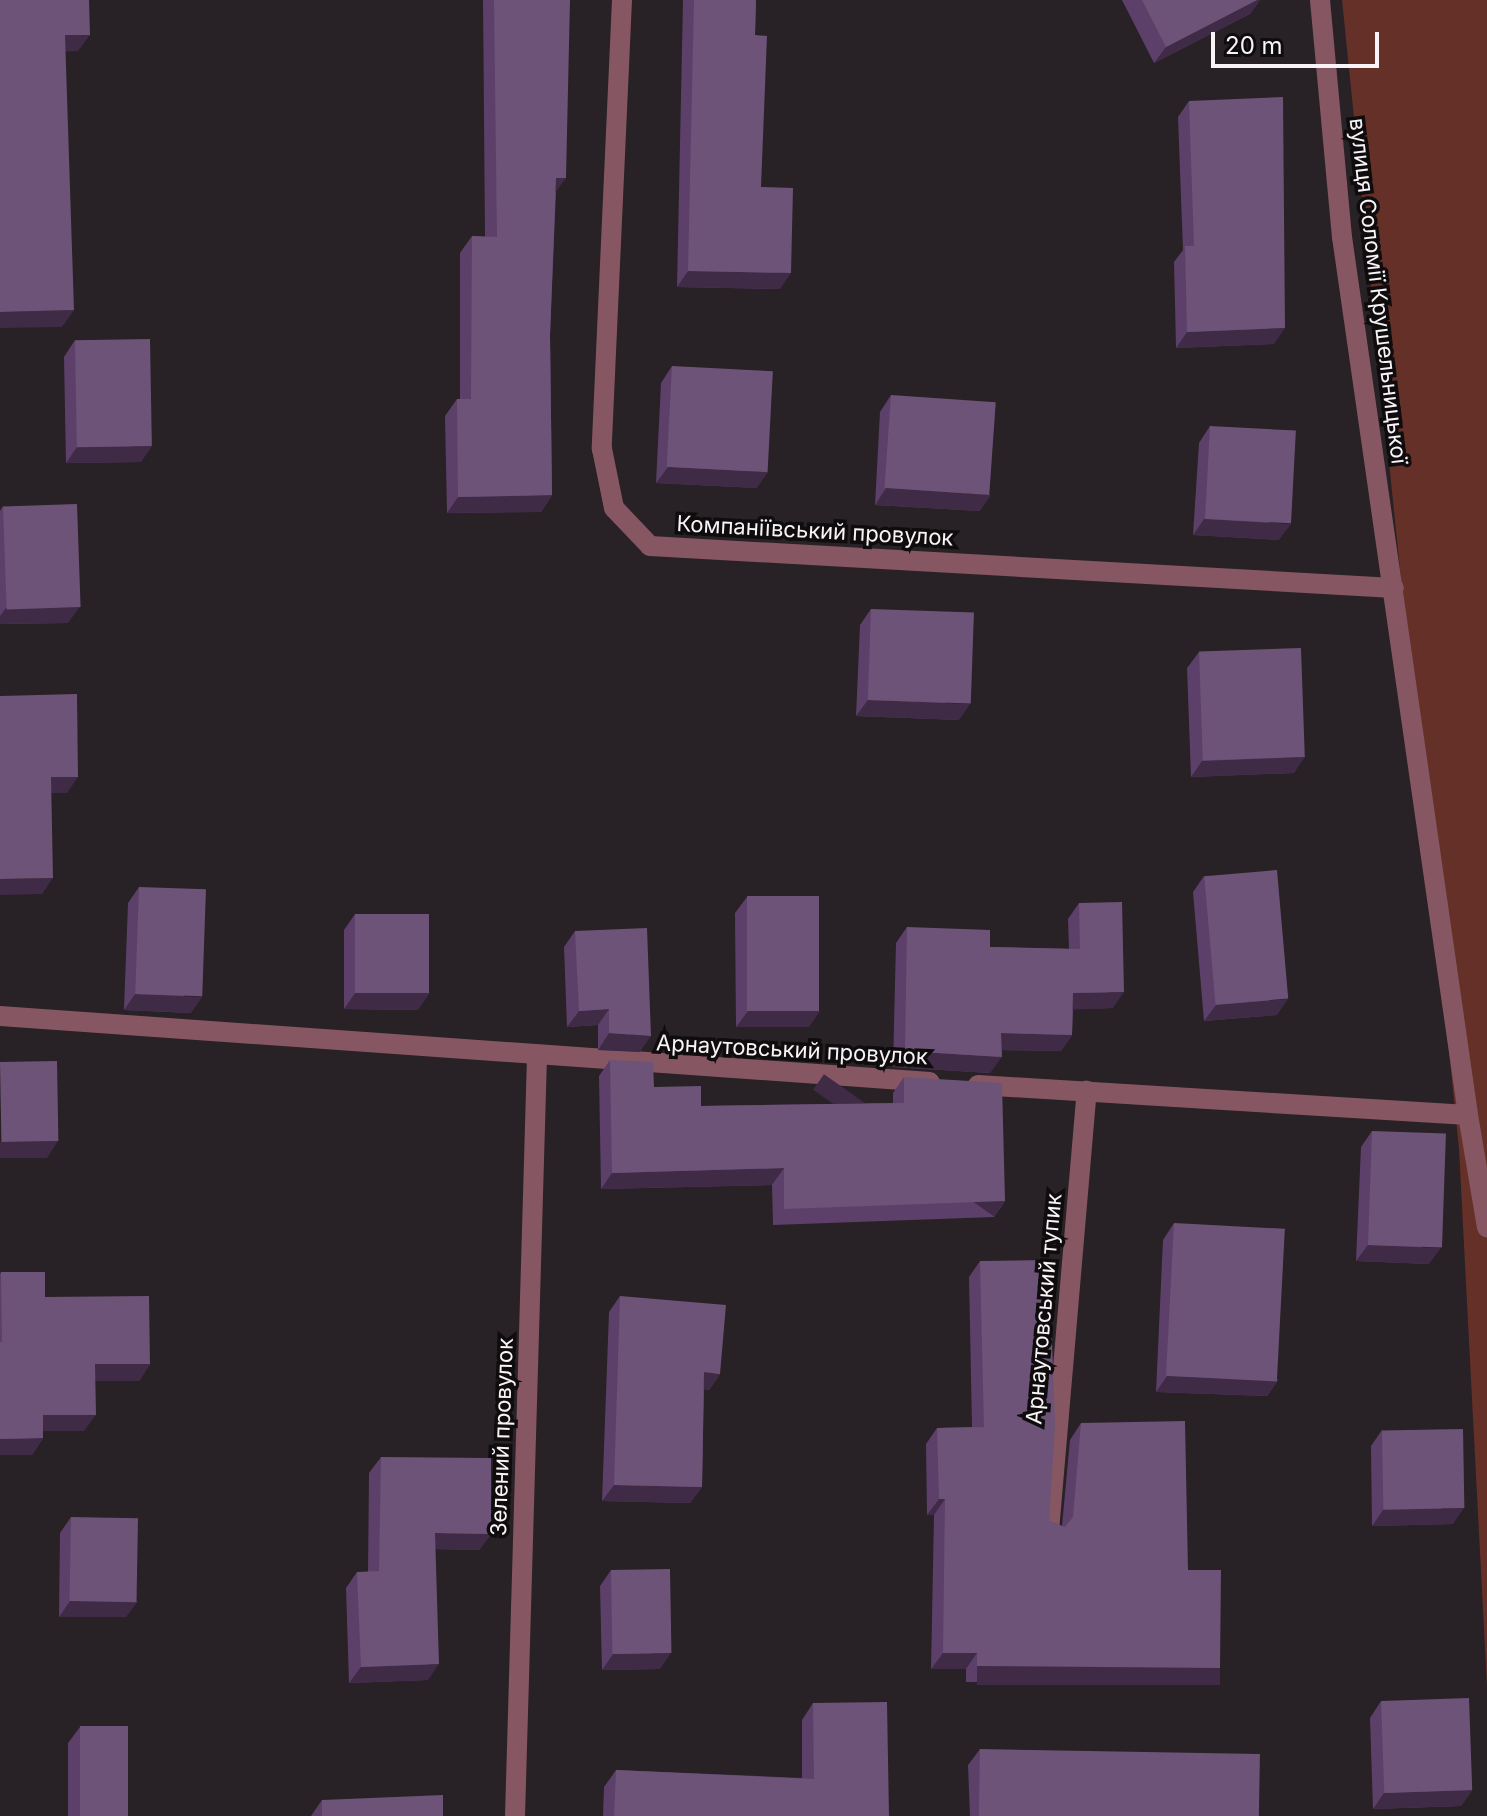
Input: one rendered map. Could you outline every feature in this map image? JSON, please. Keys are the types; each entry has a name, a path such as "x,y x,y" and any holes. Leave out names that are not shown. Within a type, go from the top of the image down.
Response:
{"street":[{"name":"Компаніївський провулок","path":"622,0 602,449 614,508 650,546 1394,588"},
{"name":"вулиця Соломії Крушельницької","path":"1320,0 1342,237 1468,1115"},
{"name":"Арнаутовський провулок","path":"0,1016 537,1059 1468,1115"},
{"name":"Зелений провулок","path":"515,1816 537,1059"},
{"name":"Арнаутовський тупик","path":"1049,1531 1087,1091"},
{"path":"1468,1115 1487,1227"}],"shaded area":[{"path":"1342,0 1487,0 1487,1687 1459,1149"}],"building":[{"path":"0,0 89,0 90,35 65,35 74,310 0,312"},
{"path":"494,0 570,0 566,178 556,178 550,335 552,495 458,497 457,399 471,399 472,236 497,237"},
{"path":"694,0 756,0 755,35 767,36 761,187 793,188 791,273 688,271"},
{"path":"1142,0 1257,0 1166,47"},
{"path":"1283,97 1285,328 1187,332 1185,246 1194,246 1189,101"},
{"path":"150,339 152,446 77,447 75,340"},
{"path":"672,366 773,371 768,472 667,467"},
{"path":"891,395 996,402 989,495 885,488"},
{"path":"1210,426 1296,431 1291,523 1205,519"},
{"path":"77,504 81,607 7,610 3,507"},
{"path":"871,609 974,613 971,704 868,700"},
{"path":"1301,648 1305,757 1203,760 1199,652"},
{"path":"77,694 78,777 51,777 53,878 0,879 0,696"},
{"path":"1277,870 1288,999 1216,1005 1204,876"},
{"path":"139,887 206,889 202,996 135,994"},
{"path":"747,896 819,896 819,1011 747,1011"},
{"path":"1122,902 1124,992 1073,993 1072,1035 1001,1033 1002,1057 905,1051 907,927 990,930 990,947 1080,949 1079,903"},
{"path":"355,914 429,914 429,993 355,993"},
{"path":"647,928 651,1036 609,1033 609,1009 579,1011 575,931"},
{"path":"610,1060 653,1062 654,1087 701,1086 701,1106 904,1103 904,1077 1002,1083 1005,1201 784,1209 784,1168 612,1173"},
{"path":"57,1061 58,1141 1,1142 0,1062"},
{"path":"1372,1131 1446,1134 1442,1248 1368,1245"},
{"path":"1174,1223 1285,1229 1277,1382 1166,1376"},
{"path":"1049,1260 1055,1424 1049,1521 1065,1527 1073,1517 1081,1423 1185,1421 1188,1570 1221,1570 1220,1668 977,1666 977,1653 943,1653 945,1499 939,1499 937,1428 984,1427 980,1261"},
{"path":"1,1272 45,1272 45,1297 149,1296 150,1364 95,1364 96,1415 43,1415 43,1438 0,1439"},
{"path":"620,1296 726,1305 720,1374 704,1372 702,1487 614,1485"},
{"path":"1463,1429 1464,1508 1383,1509 1382,1430"},
{"path":"381,1457 491,1458 491,1534 435,1533 439,1664 361,1667 357,1572 379,1571"},
{"path":"71,1517 138,1518 137,1602 70,1601"},
{"path":"670,1569 671,1653 612,1654 611,1570"},
{"path":"1469,1698 1472,1790 1384,1793 1381,1701"},
{"path":"887,1702 889,1816 614,1816 616,1770 814,1779 813,1703"},
{"path":"80,1726 128,1726 128,1816 80,1816"},
{"path":"980,1749 1260,1754 1259,1816 979,1816"},
{"path":"443,1795 443,1816 322,1816 322,1800"}]}
